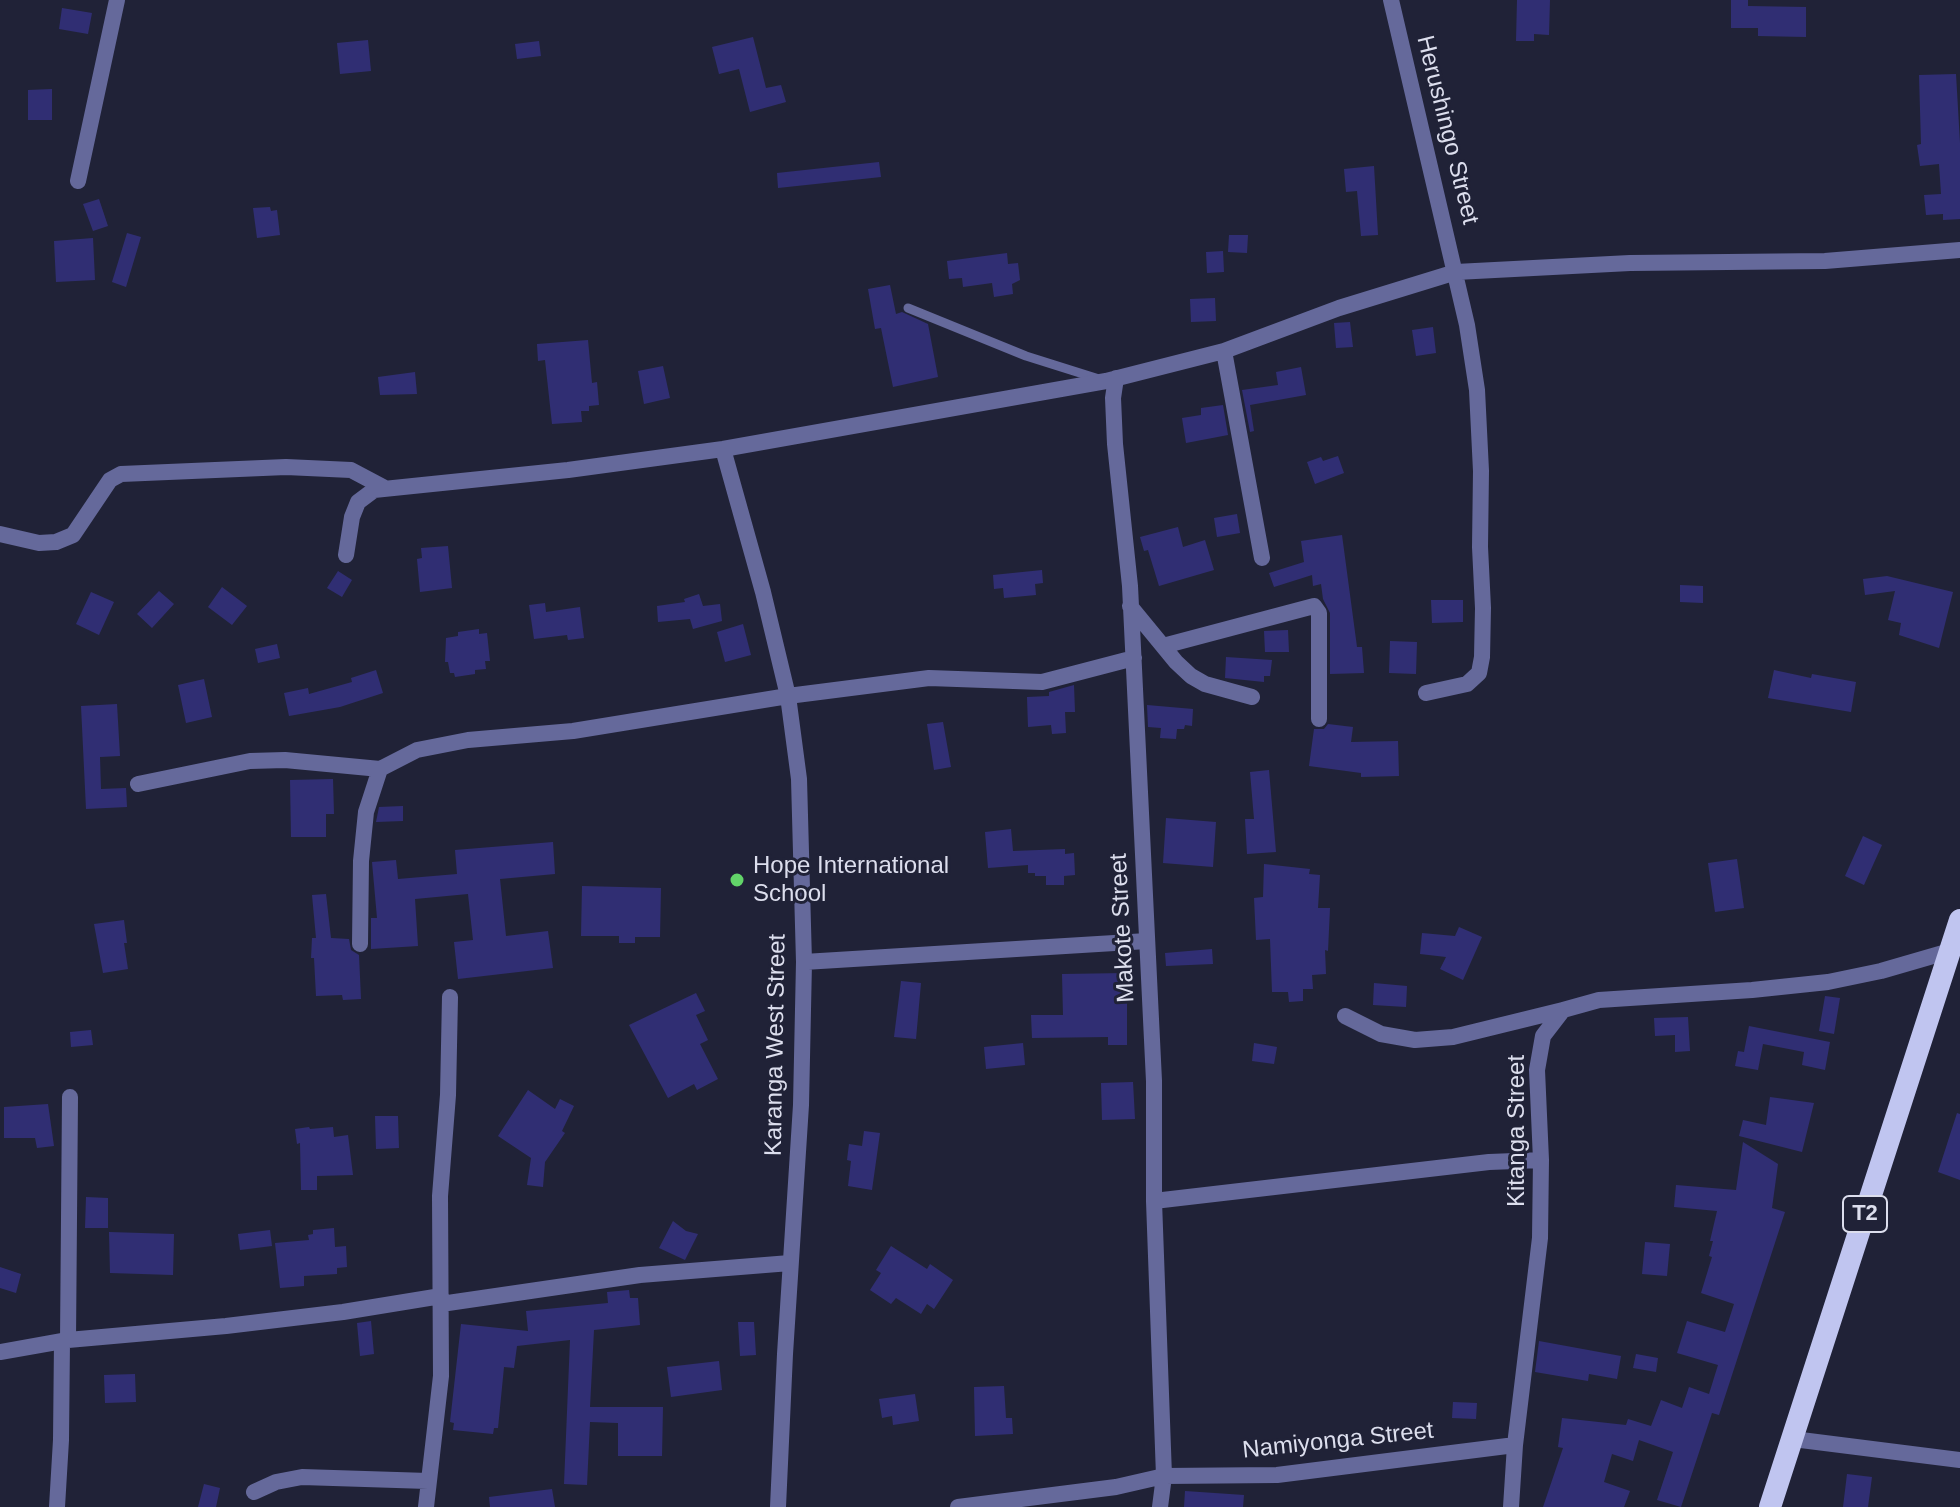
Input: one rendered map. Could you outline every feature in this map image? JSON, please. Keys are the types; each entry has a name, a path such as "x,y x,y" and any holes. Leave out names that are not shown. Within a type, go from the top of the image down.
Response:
{"highway":[{"name":"T2","path":"1770,1507 1960,920"}],"street":[{"path":"78,181 117,0"},
{"name":"Herushingo Street","path":"1391,0 1456,272 1477,390 1481,471 1482,657 1479,673 1467,684 1426,693"},
{"path":"346,555 352,517 358,502 374,490 443,485 723,449 1111,380 1224,351 1339,308 1456,272 1630,263 1812,262 1960,250"},
{"path":"1224,351 1262,558"},
{"name":"Makote Street","path":"1111,380 1134,658 1154,1081 1154,1201 1164,1476 1160,1507"},
{"name":"Karanga West Street","path":"723,449 788,696 799,779 804,962 800,1119 778,1507"},
{"path":"0,534 39,543 56,542 73,535 110,480 121,474 286,467 351,470 385,488"},
{"path":"1129,604 1191,676 1205,684 1252,697"},
{"path":"1163,646 1314,606 1319,613 1319,719"},
{"path":"138,784 250,761 285,760 380,769 417,750 468,740 573,731 788,696 929,678 1042,682 1134,658"},
{"path":"360,944 361,861 366,812 380,769"},
{"path":"804,962 1147,941"},
{"path":"1345,1016 1381,1034 1415,1040 1453,1037 1612,998 1828,982 1950,951"},
{"path":"426,1507 441,1376 440,1196 448,1095 450,997"},
{"name":"Kitanga Street","path":"1511,1507 1515,1445 1540,1238 1537,1070 1543,1036 1563,1010"},
{"path":"57,1507 65,1340 70,1097"},
{"path":"1154,1201 1489,1162 1541,1160"},
{"path":"0,1352 65,1340 226,1326 640,1275 790,1263"},
{"path":"1793,1439 1960,1460"},
{"name":"Namiyonga Street","path":"1164,1476 1277,1475 1515,1445"},
{"path":"958,1507 1116,1487 1164,1476"},
{"path":"254,1492 276,1482 302,1477 428,1481"}],"lane":[{"path":"908,308 1026,356 1111,380"}],"building":[{"path":"1517,0 1550,0 1549,35 1534,34 1534,41 1516,41"},
{"path":"1731,0 1748,0 1748,6 1806,7 1806,37 1758,36 1758,28 1731,28"},
{"path":"62,8 92,13 88,34 59,29"},
{"path":"753,37 766,88 781,85 786,102 750,112 739,69 719,74 712,47"},
{"path":"368,40 371,71 340,74 337,43"},
{"path":"539,41 541,56 517,59 515,44"},
{"path":"1956,74 1960,219 1943,220 1943,214 1926,215 1924,195 1941,194 1939,164 1920,166 1917,145 1921,144 1919,75"},
{"path":"52,89 52,120 28,120 28,90"},
{"path":"879,162 881,177 778,188 777,173"},
{"path":"1374,166 1378,235 1361,236 1357,191 1346,192 1344,169"},
{"path":"99,199 108,226 93,231 83,204"},
{"path":"270,207 271,211 277,210 280,235 257,238 253,208"},
{"path":"127,233 141,237 126,287 112,282"},
{"path":"1229,235 1248,235 1247,253 1228,252"},
{"path":"93,238 95,280 56,282 54,241"},
{"path":"1223,251 1224,272 1207,273 1206,252"},
{"path":"1007,253 1008,264 1018,263 1020,280 1012,284 1013,294 994,297 992,283 963,287 962,278 949,279 947,261"},
{"path":"890,285 896,314 902,312 928,324 938,377 893,387 881,328 875,329 868,289"},
{"path":"1215,298 1216,321 1191,322 1190,299"},
{"path":"1350,322 1353,347 1336,348 1334,323"},
{"path":"1433,327 1436,353 1416,356 1412,330"},
{"path":"588,340 592,383 597,382 599,405 589,406 589,411 581,411 582,422 552,424 545,360 538,361 537,344"},
{"path":"663,366 670,398 644,404 638,371"},
{"path":"1301,367 1306,395 1250,405 1254,431 1250,432 1242,390 1278,385 1276,372"},
{"path":"415,372 417,394 380,395 378,377"},
{"path":"1223,405 1228,435 1186,443 1182,418 1201,415 1201,408"},
{"path":"1338,456 1344,473 1315,484 1307,462"},
{"path":"1237,514 1240,533 1217,537 1214,518"},
{"path":"1178,527 1183,547 1205,540 1214,570 1159,586 1148,550 1144,551 1140,537"},
{"path":"1342,535 1357,647 1362,647 1364,673 1330,674 1330,613 1323,599 1321,584 1313,586 1312,575 1274,587 1269,573 1304,562 1301,541"},
{"path":"448,546 452,588 420,592 417,559 422,558 421,548"},
{"path":"1042,570 1043,583 1035,584 1036,595 1004,598 1003,588 994,589 993,575"},
{"path":"338,571 352,580 342,597 327,588"},
{"path":"1887,576 1953,592 1939,648 1899,635 1901,623 1888,620 1895,591 1865,595 1863,579"},
{"path":"1680,585 1703,586 1703,603 1680,602"},
{"path":"222,587 247,606 232,625 208,607"},
{"path":"159,591 174,604 152,628 137,614"},
{"path":"91,592 114,602 99,635 76,624"},
{"path":"699,594 703,606 720,604 722,621 693,629 690,619 658,622 657,606 685,602 684,599"},
{"path":"1431,600 1463,600 1463,622 1432,623"},
{"path":"545,603 546,612 580,607 584,638 568,640 567,635 534,639 529,605"},
{"path":"743,624 751,655 725,662 717,632"},
{"path":"479,629 479,634 487,633 490,661 485,661 486,669 455,677 454,673 450,673 448,662 445,662 446,638 458,636 458,632"},
{"path":"1288,630 1289,652 1265,652 1264,631"},
{"path":"1390,641 1417,642 1416,674 1389,673"},
{"path":"277,644 280,658 258,663 255,649"},
{"path":"1226,657 1272,660 1270,676 1264,676 1264,682 1225,678"},
{"path":"376,670 383,693 340,707 289,716 284,693 308,688 309,694 352,682 351,678"},
{"path":"1774,670 1811,678 1812,674 1856,682 1851,712 1768,698"},
{"path":"204,679 212,717 186,723 178,685"},
{"path":"1074,685 1075,712 1065,712 1066,733 1052,734 1051,725 1028,727 1027,697 1049,696 1049,692"},
{"path":"117,704 120,756 100,757 101,789 126,788 127,807 86,809 81,706"},
{"path":"1147,705 1193,709 1192,726 1177,729 1176,739 1160,738 1161,728 1148,727"},
{"path":"943,722 951,767 934,770 927,724"},
{"path":"1328,724 1353,727 1351,742 1398,741 1399,776 1361,777 1361,773 1309,766 1314,729 1324,729"},
{"path":"1269,770 1276,852 1247,854 1245,819 1254,819 1250,772"},
{"path":"333,779 334,814 326,814 326,837 291,837 290,780"},
{"path":"403,806 403,821 376,822 379,807"},
{"path":"1166,818 1216,822 1213,867 1163,863"},
{"path":"1011,829 1013,851 1065,849 1065,854 1074,853 1075,875 1064,876 1064,885 1046,885 1046,876 1028,873 1028,865 988,868 985,832"},
{"path":"1863,836 1882,845 1864,885 1845,876"},
{"path":"553,842 555,874 500,879 506,936 548,931 553,968 458,979 454,942 473,940 468,894 415,899 418,946 371,949 371,918 377,918 372,862 396,860 398,879 457,874 455,850"},
{"path":"1737,859 1744,908 1715,912 1708,863"},
{"path":"1264,864 1310,869 1309,874 1320,875 1318,908 1330,908 1328,951 1325,950 1326,974 1312,975 1313,989 1303,989 1303,1001 1289,1002 1288,992 1272,992 1270,939 1256,940 1254,898 1263,897"},
{"path":"582,886 661,888 660,937 635,937 635,943 619,943 619,936 581,936"},
{"path":"326,894 331,938 349,939 351,950 359,955 361,999 343,1000 342,995 316,996 314,958 311,958 312,938 316,938 312,895"},
{"path":"124,920 128,969 103,973 94,924"},
{"path":"1459,927 1482,937 1463,980 1440,969 1446,957 1420,954 1422,933 1455,936"},
{"path":"1212,949 1213,964 1166,966 1165,953"},
{"path":"1127,973 1127,1045 1108,1045 1108,1037 1032,1038 1031,1015 1063,1015 1062,974"},
{"path":"901,981 921,983 916,1039 894,1037"},
{"path":"1374,983 1407,986 1406,1007 1373,1005"},
{"path":"696,993 705,1011 696,1015 708,1040 700,1044 718,1079 697,1090 694,1084 668,1098 629,1025"},
{"path":"1825,996 1840,998 1834,1034 1819,1031"},
{"path":"1688,1017 1690,1051 1675,1052 1675,1035 1655,1036 1654,1018"},
{"path":"1749,1026 1830,1042 1825,1070 1802,1065 1804,1052 1763,1044 1758,1070 1735,1066 1738,1051 1744,1052"},
{"path":"91,1030 93,1045 71,1047 70,1032"},
{"path":"1023,1043 1025,1065 986,1069 984,1047"},
{"path":"1254,1043 1277,1047 1274,1064 1252,1061"},
{"path":"1133,1082 1135,1119 1102,1120 1101,1083"},
{"path":"528,1090 555,1109 560,1099 574,1106 562,1131 565,1133 545,1162 543,1187 527,1185 531,1158 498,1136"},
{"path":"1770,1097 1814,1103 1802,1152 1739,1136 1743,1120 1766,1125"},
{"path":"48,1104 54,1146 37,1148 35,1138 4,1138 4,1107"},
{"path":"1957,1113 1960,1114 1960,1180 1938,1172"},
{"path":"375,1116 398,1116 399,1148 376,1149"},
{"path":"333,1127 334,1137 348,1135 353,1175 317,1176 317,1190 301,1190 300,1143 297,1144 295,1129"},
{"path":"864,1131 880,1133 872,1190 848,1186 851,1161 847,1160 849,1144 862,1146"},
{"path":"1743,1142 1778,1164 1772,1208 1785,1212 1719,1415 1712,1413 1681,1507 1657,1500 1673,1452 1639,1440 1633,1461 1612,1454 1604,1482 1630,1491 1624,1507 1543,1507 1563,1448 1558,1447 1562,1418 1626,1425 1628,1419 1651,1426 1661,1400 1682,1408 1689,1387 1709,1394 1718,1365 1677,1353 1687,1321 1725,1332 1734,1304 1701,1293 1712,1257 1709,1256 1713,1241 1710,1241 1717,1211 1674,1207 1676,1185 1736,1190"},
{"path":"86,1197 108,1198 108,1228 85,1228"},
{"path":"673,1221 686,1231 698,1234 685,1260 659,1248"},
{"path":"334,1228 335,1247 346,1246 347,1267 337,1268 337,1274 304,1276 304,1286 280,1288 275,1243 309,1240 308,1235 313,1234 313,1230"},
{"path":"270,1230 272,1246 240,1250 238,1234"},
{"path":"109,1232 174,1234 173,1275 110,1273"},
{"path":"1645,1242 1670,1244 1667,1276 1642,1274"},
{"path":"891,1246 927,1269 930,1264 953,1280 934,1309 927,1304 921,1314 896,1298 891,1304 870,1290 881,1273 876,1270"},
{"path":"0,1267 21,1274 16,1293 0,1288"},
{"path":"629,1290 630,1298 638,1298 640,1325 594,1330 590,1407 663,1407 662,1456 618,1456 618,1423 590,1422 587,1485 564,1484 570,1340 517,1346 514,1368 504,1367 498,1428 494,1428 493,1434 453,1430 454,1423 450,1422 461,1324 528,1331 526,1311 608,1303 607,1292"},
{"path":"371,1321 374,1354 360,1356 357,1323"},
{"path":"738,1322 754,1322 756,1355 740,1356"},
{"path":"1539,1341 1621,1356 1617,1379 1589,1374 1588,1381 1535,1372"},
{"path":"1636,1354 1658,1358 1656,1372 1633,1368"},
{"path":"719,1361 722,1390 671,1397 667,1367"},
{"path":"135,1374 136,1402 105,1403 104,1375"},
{"path":"1004,1386 1006,1418 1012,1418 1013,1434 975,1436 974,1387"},
{"path":"915,1394 919,1421 893,1425 892,1416 882,1418 879,1399"},
{"path":"1453,1402 1477,1403 1476,1419 1452,1418"},
{"path":"1847,1474 1872,1477 1868,1507 1843,1507"},
{"path":"204,1484 220,1488 216,1507 198,1507"},
{"path":"552,1489 555,1507 490,1507 489,1497"},
{"path":"1185,1491 1244,1495 1243,1507 1184,1507"}],"place":[{"name":"Hope International School","path":"737,880"}]}
